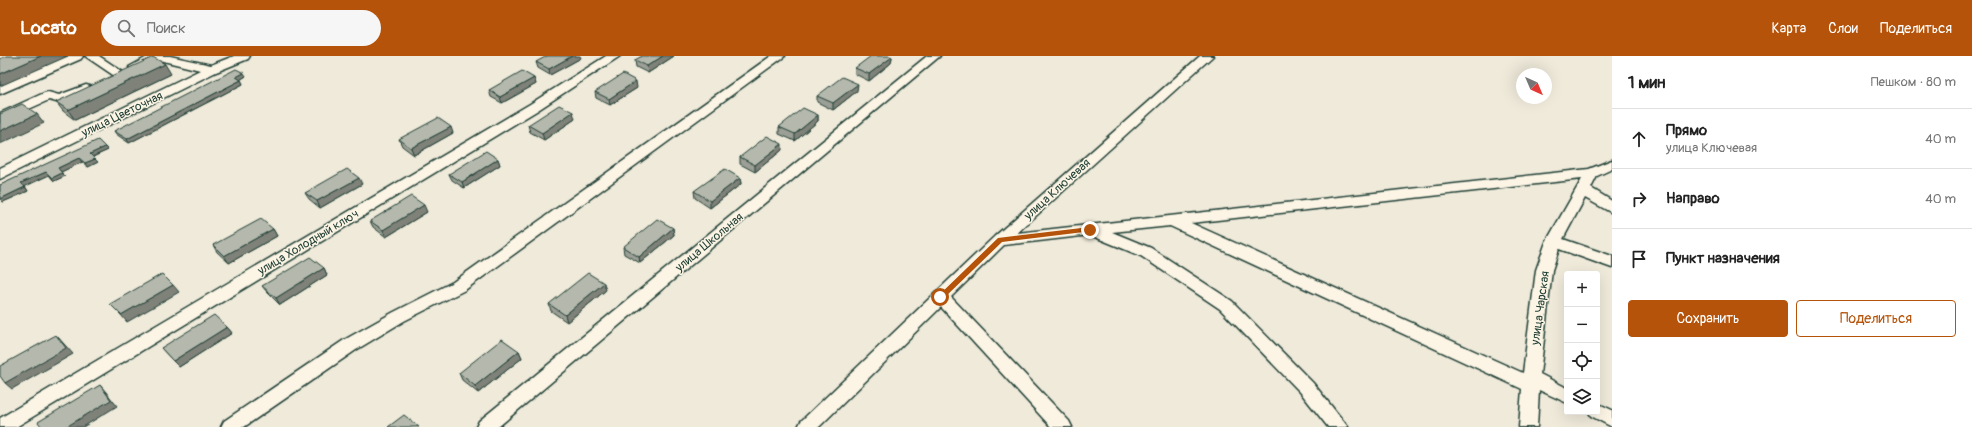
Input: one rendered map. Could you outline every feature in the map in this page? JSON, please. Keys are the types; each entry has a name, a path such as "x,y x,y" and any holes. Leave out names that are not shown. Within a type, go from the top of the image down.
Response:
{"street":[{"path":"0,90 77,56"},
{"path":"91,56 120,74"},
{"path":"107,80 158,56 179,63 212,69"},
{"name":"улица Цветочная","path":"0,174 212,69 244,56"},
{"name":"улица Холодный ключ","path":"0,427 534,107 614,56"},
{"path":"230,427 350,345 398,317 459,286 642,156 779,56"},
{"name":"улица Школьная","path":"485,427 934,56"},
{"name":"улица Ключевая","path":"807,427 1000,240 1207,56"},
{"path":"0,118 48,96 60,99 95,85"},
{"path":"1000,240 1592,173 1612,164"},
{"name":"улица Чарская","path":"1528,427 1531,381 1544,270 1554,242 1592,173"},
{"path":"1582,190 1612,208"},
{"path":"1171,220 1564,395"},
{"path":"1090,230 1146,252 1226,305 1307,388 1339,427"},
{"path":"1554,242 1612,262"},
{"path":"940,297 1063,427"},
{"path":"1600,413 1612,419"}],"building":[{"path":"6,56 41,56 0,74 0,59"},
{"path":"547,56 572,56 549,69 536,62"},
{"path":"642,56 663,56 647,66 635,60"},
{"path":"871,56 892,57 869,74 855,68"},
{"path":"153,57 165,64 68,110 56,102"},
{"path":"236,69 244,73 236,77 241,80 127,139 114,131"},
{"path":"522,71 534,78 500,97 489,90"},
{"path":"623,74 636,81 609,99 595,92"},
{"path":"842,77 858,84 833,103 817,96"},
{"path":"22,104 37,114 0,131 0,114"},
{"path":"559,105 573,112 542,133 528,125"},
{"path":"803,108 818,115 795,134 779,127"},
{"path":"438,118 451,127 411,148 399,139"},
{"path":"767,136 782,144 755,165 740,157"},
{"path":"98,140 105,147 90,154 95,159 85,163 79,158 58,168 62,173 52,178 46,172 21,183 25,187 0,199 0,185"},
{"path":"486,151 498,159 462,182 449,174"},
{"path":"347,169 359,178 317,201 305,193"},
{"path":"725,169 740,178 710,201 694,191"},
{"path":"411,196 424,205 383,230 370,221"},
{"path":"261,219 273,229 224,256 213,245"},
{"path":"657,219 673,228 639,257 623,247"},
{"path":"310,257 324,268 276,298 262,286"},
{"path":"588,273 604,283 565,315 549,304"},
{"path":"162,274 173,285 121,315 110,304"},
{"path":"214,315 227,327 173,361 161,348"},
{"path":"56,335 66,348 5,383 0,376 0,366"},
{"path":"502,339 519,351 475,386 459,373"},
{"path":"100,385 111,400 66,427 42,427 38,422"},
{"path":"404,415 419,427 388,427"}],"route":[{"path":"940,297 1000,240 1090,230"}]}
